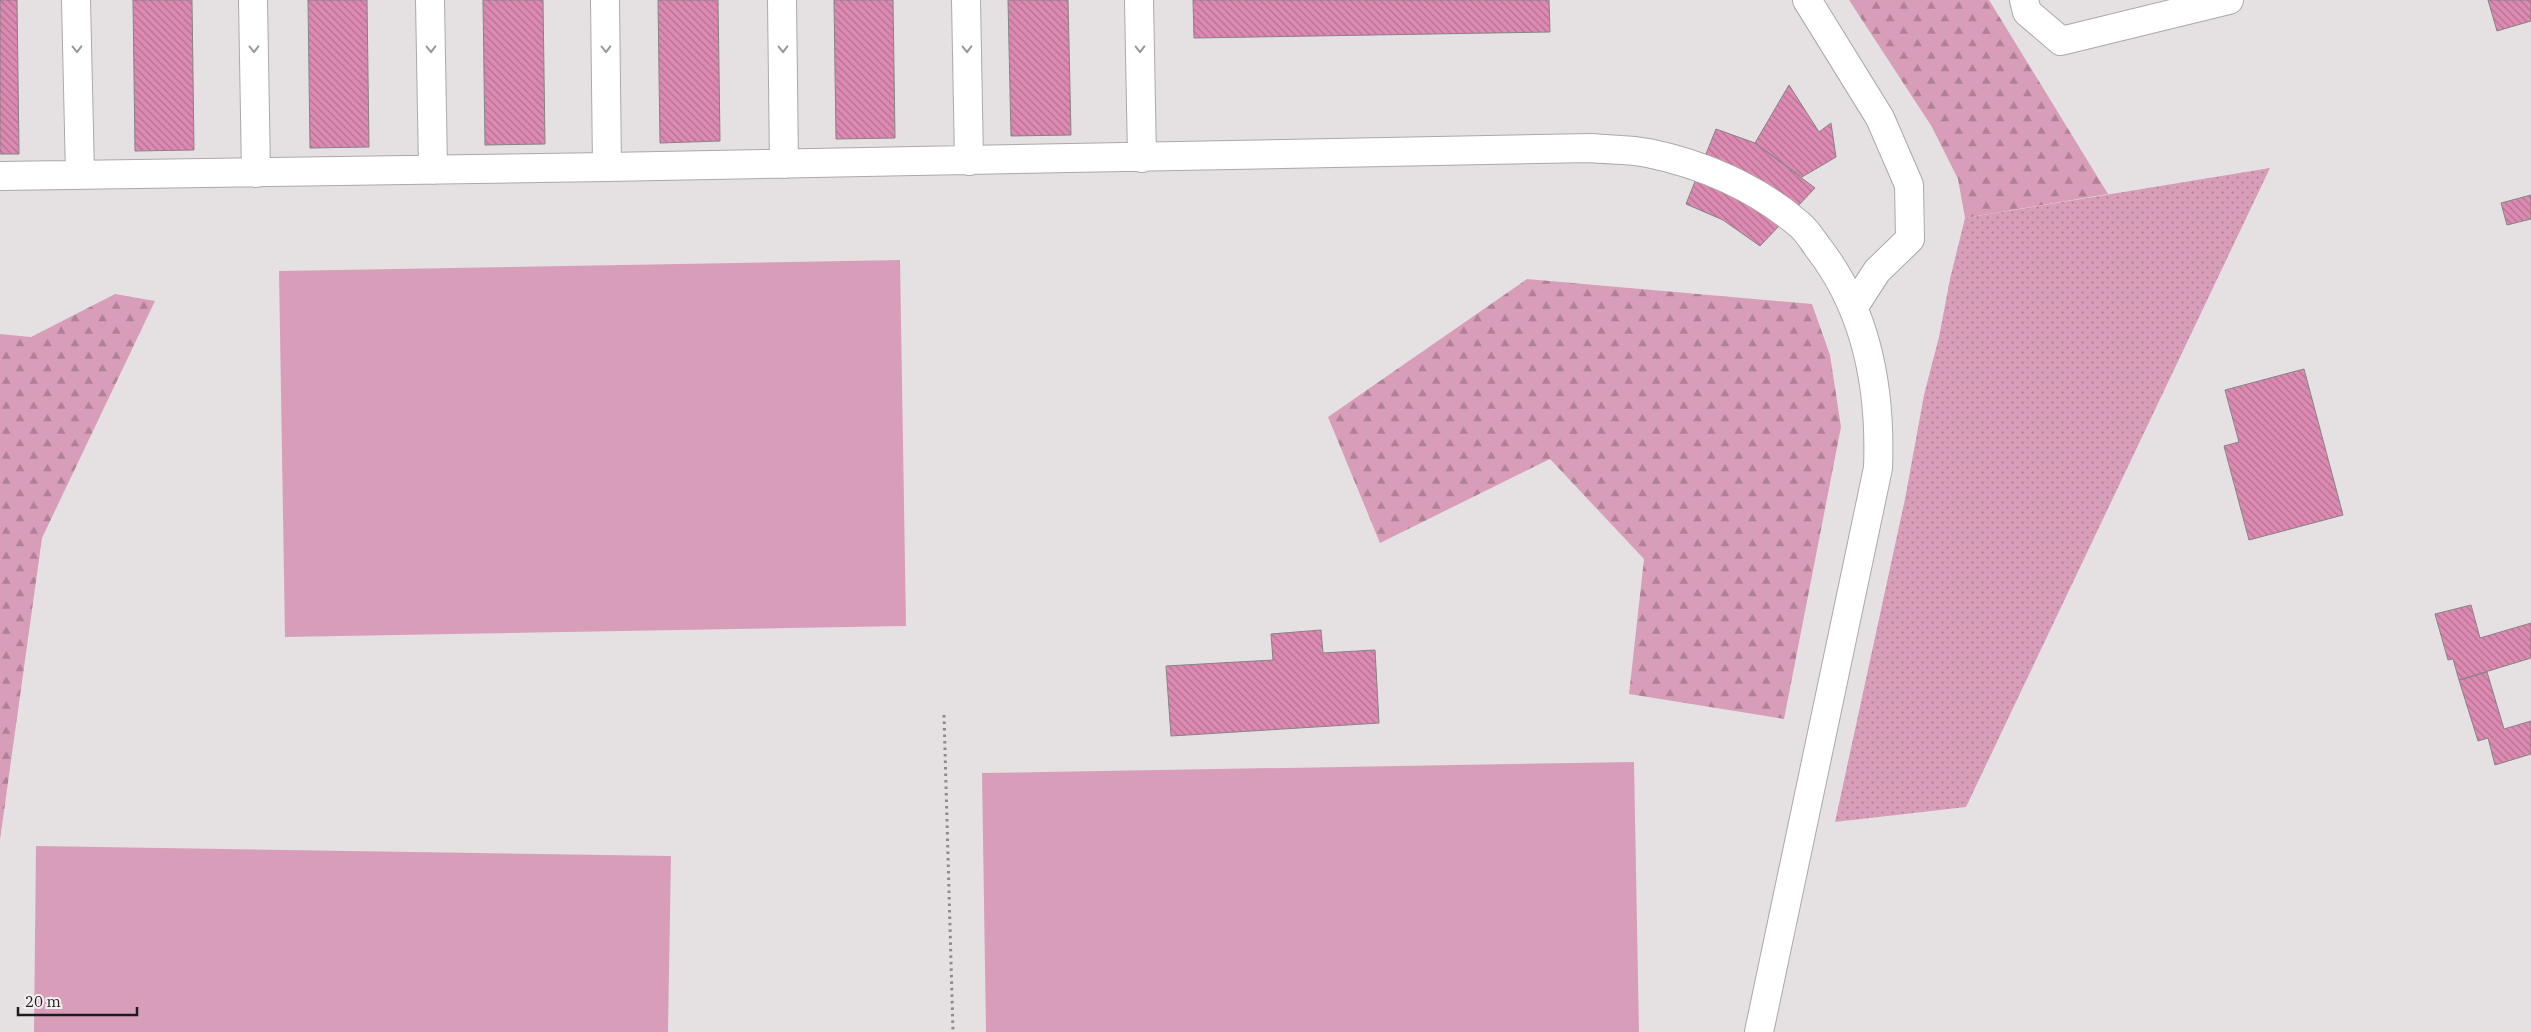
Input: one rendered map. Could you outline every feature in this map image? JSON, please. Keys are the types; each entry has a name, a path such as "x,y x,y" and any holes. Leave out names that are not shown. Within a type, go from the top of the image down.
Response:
{"lane":[{"path":"76,0 80,175"},
{"path":"253,0 256,173"},
{"path":"430,0 433,170"},
{"path":"605,0 607,168"},
{"path":"782,0 784,164"},
{"path":"966,0 969,161"},
{"path":"1140,0 1142,158"},
{"path":"1807,0 1880,118 1910,185 1910,239 1876,270 1854,308"},
{"path":"2024,0 2027,12 2061,41 2229,0"},
{"path":"0,176 607,168 1591,148 1646,152 1712,170 1772,203 1802,226 1828,260 1854,308 1865,343 1875,386 1880,426 1878,468 1759,1032"}],"path":[{"path":"944,715 954,1032"}],"green space":[{"path":"1849,0 1989,0 2108,194 1965,218 1958,179 1932,127"},
{"path":"2270,168 1966,807 1835,822 1905,499 1924,395 1939,337 1950,279 1965,218"},
{"path":"900,260 906,626 285,637 279,271"},
{"path":"1527,279 1812,304 1830,355 1841,427 1784,719 1629,694 1644,559 1550,459 1380,543 1328,417"},
{"path":"115,294 155,301 42,538 0,840 0,334 31,337"},
{"path":"1634,762 1639,1032 986,1032 982,773"},
{"path":"36,846 671,856 668,1032 34,1032"}],"building":[{"path":"0,0 17,0 19,154 0,154"},
{"path":"133,0 192,0 194,150 135,151"},
{"path":"308,0 367,0 369,147 310,148"},
{"path":"483,0 543,0 545,144 485,145"},
{"path":"658,0 718,0 720,141 660,143"},
{"path":"834,0 893,0 895,138 836,139"},
{"path":"1008,0 1068,0 1071,135 1011,136"},
{"path":"1193,0 1549,0 1550,32 1194,38"},
{"path":"2488,0 2531,0 2531,21 2497,31"},
{"path":"1789,85 1819,132 1831,123 1836,157 1802,177 1755,143"},
{"path":"1716,129 1755,143 1815,188 1760,246 1723,220 1686,204"},
{"path":"2531,195 2531,219 2507,225 2501,203"},
{"path":"2304,369 2343,515 2249,540 2224,446 2239,442 2225,390"},
{"path":"2471,605 2480,638 2531,623 2531,658 2459,680 2453,659 2448,660 2435,614"},
{"path":"1321,630 1323,653 1375,650 1379,723 1171,736 1166,666 1273,660 1271,634"},
{"path":"2487,672 2504,729 2531,721 2531,754 2495,765 2488,738 2478,741 2459,680"}]}
